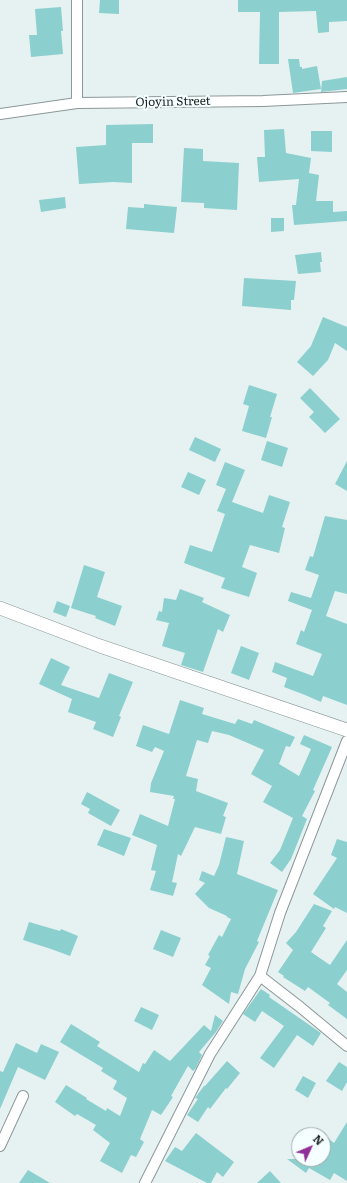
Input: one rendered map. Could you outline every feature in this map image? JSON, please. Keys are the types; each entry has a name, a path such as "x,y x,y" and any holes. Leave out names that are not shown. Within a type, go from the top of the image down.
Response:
{"street":[{"path":"77,0 78,103"},
{"name":"Ojoyin Street","path":"0,114 78,103 262,101 347,97"},
{"path":"0,608 100,646 347,730"},
{"path":"145,1183 210,1054 260,976 280,913 347,741"},
{"path":"260,976 347,1046"},
{"path":"0,1146 23,1096"}],"building":[{"path":"100,0 119,0 119,14 99,13"},
{"path":"238,0 347,0 347,21 329,22 329,32 318,33 316,11 279,12 279,64 259,64 260,12 238,12"},
{"path":"61,7 63,54 31,57 29,35 37,35 35,9"},
{"path":"288,59 299,59 300,67 302,67 302,69 317,66 321,89 293,93"},
{"path":"347,77 347,89 321,92 322,81"},
{"path":"153,124 153,143 132,143 132,183 113,182 79,184 76,147 106,145 106,125"},
{"path":"284,129 286,153 311,158 309,173 319,175 316,201 333,201 333,212 347,211 347,221 294,225 292,205 296,205 299,179 259,182 257,157 265,157 264,130"},
{"path":"311,131 332,131 332,152 311,151"},
{"path":"184,148 203,149 203,161 239,163 237,210 204,208 204,203 181,202"},
{"path":"65,197 66,208 41,212 39,200"},
{"path":"144,204 177,207 174,233 126,229 128,207 144,208"},
{"path":"271,218 284,218 284,231 271,232"},
{"path":"321,252 321,272 298,274 295,255"},
{"path":"244,278 296,281 294,300 291,300 291,310 242,306"},
{"path":"323,317 347,327 347,351 335,343 328,360 313,376 297,362 311,346"},
{"path":"249,385 277,394 270,417 272,417 266,438 242,431 249,406 243,404"},
{"path":"310,388 340,419 325,433 309,417 314,412 300,398"},
{"path":"195,437 221,449 215,462 189,450"},
{"path":"267,441 288,448 282,467 261,460"},
{"path":"347,461 347,491 335,484"},
{"path":"225,462 245,470 232,502 263,513 269,495 290,502 282,527 285,528 279,553 250,545 242,567 257,573 249,597 221,588 225,578 184,563 190,545 212,552 225,514 217,511 226,489 216,485"},
{"path":"188,472 206,480 199,495 181,487"},
{"path":"325,516 347,520 347,594 335,591 326,616 347,624 347,705 323,696 321,702 284,687 287,678 272,672 275,662 313,676 322,654 296,644 301,630 304,632 312,610 288,601 291,592 311,598 319,575 305,570 310,556 313,557"},
{"path":"84,565 105,572 97,597 122,606 115,626 95,618 96,616 71,608"},
{"path":"180,589 204,598 202,602 230,615 223,632 218,629 203,672 181,665 185,653 162,646 169,623 156,620 159,611 162,612 164,598 176,600"},
{"path":"57,601 70,606 66,617 53,612"},
{"path":"241,646 259,653 249,680 231,673"},
{"path":"51,658 70,667 61,685 99,698 109,673 133,682 119,716 121,717 113,737 93,729 96,722 68,712 72,699 39,684"},
{"path":"180,700 204,708 202,714 235,724 238,719 252,724 254,720 295,737 290,747 286,746 279,764 299,776 311,749 300,744 304,735 332,747 313,790 315,791 302,816 307,819 291,859 282,872 270,863 280,850 293,818 263,802 272,786 251,774 264,750 229,735 212,731 208,743 197,740 186,776 198,779 196,791 228,803 223,816 226,817 221,834 195,827 181,856 178,854 172,882 177,883 173,896 150,890 156,871 151,870 157,845 132,835 140,814 168,826 175,799 173,799 174,796 150,792 151,783 164,751 155,747 152,752 136,746 143,725 169,734"},
{"path":"87,792 120,810 111,826 88,813 90,809 81,804"},
{"path":"104,829 131,838 124,856 97,845"},
{"path":"226,837 244,841 237,874 278,890 257,941 259,942 245,969 238,994 231,992 229,1004 202,985 211,968 205,965 210,956 208,955 219,935 222,937 231,919 209,908 195,894 205,883 199,880 202,871 214,876 219,865"},
{"path":"337,839 347,842 347,913 335,907 334,909 313,894 337,858 331,855"},
{"path":"314,904 332,911 323,926 326,928 311,952 330,965 347,940 347,970 337,984 347,992 347,1019 328,1005 330,1003 308,987 305,991 283,977 284,976 278,972 293,950 286,943 296,932"},
{"path":"29,922 60,931 61,929 78,936 70,956 23,940"},
{"path":"161,930 181,938 173,957 153,949"},
{"path":"261,989 270,995 269,997 321,1033 313,1046 297,1035 274,1068 260,1058 284,1026 262,1011 255,1022 243,1014"},
{"path":"141,1007 159,1015 152,1030 134,1021"},
{"path":"215,1015 223,1021 199,1052 202,1055 196,1068 193,1071 188,1066 171,1096 173,1097 161,1115 152,1110 140,1139 144,1142 136,1157 131,1155 122,1173 100,1161 110,1143 93,1130 96,1125 77,1114 75,1116 55,1102 66,1085 106,1111 107,1108 120,1116 127,1098 113,1089 117,1081 101,1071 103,1068 60,1042 71,1024 100,1042 97,1046 139,1072 143,1063 145,1064 154,1050 170,1061 204,1025 211,1031"},
{"path":"16,1043 37,1053 41,1044 59,1052 45,1080 18,1067 0,1109 0,1071 3,1072"},
{"path":"227,1061 240,1073 210,1109 208,1107 198,1122 187,1115 198,1099 195,1098"},
{"path":"339,1062 347,1067 347,1082 342,1091 326,1081"},
{"path":"303,1076 316,1083 308,1098 295,1090"},
{"path":"347,1122 347,1181 334,1173 330,1180 309,1168 306,1173 298,1167 331,1167 331,1141 334,1143"},
{"path":"196,1133 234,1162 223,1177 217,1172 211,1183 207,1183 165,1161 175,1147 182,1151"},
{"path":"28,1170 50,1183 19,1183"},
{"path":"270,1171 281,1183 257,1183"}]}
